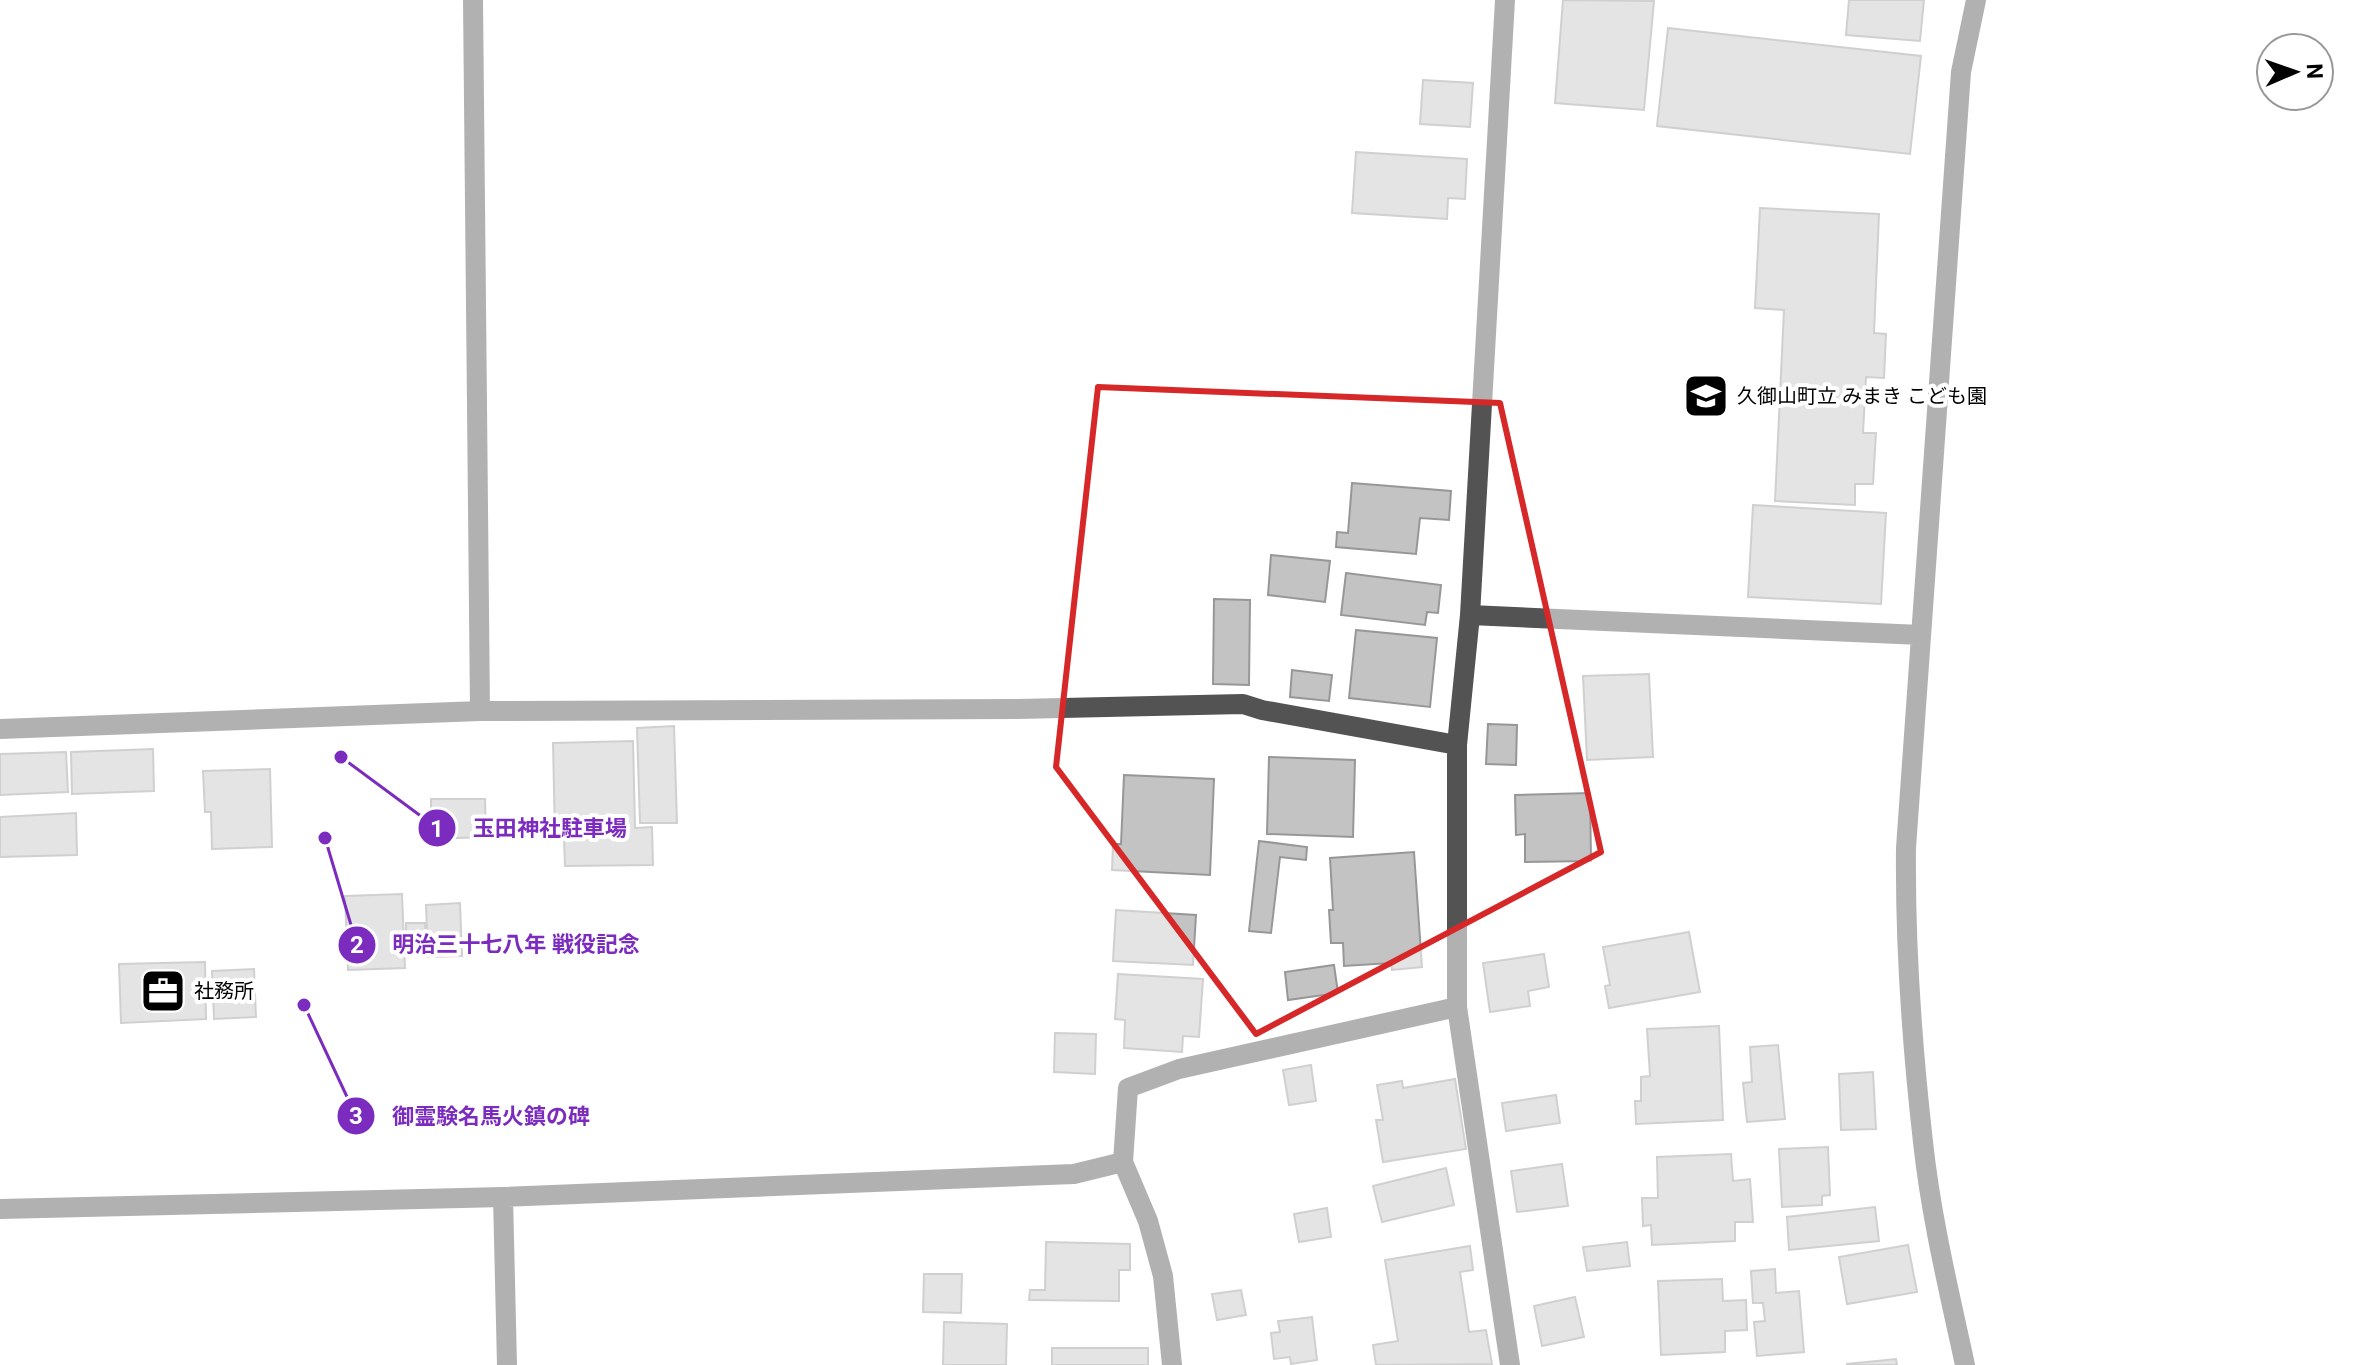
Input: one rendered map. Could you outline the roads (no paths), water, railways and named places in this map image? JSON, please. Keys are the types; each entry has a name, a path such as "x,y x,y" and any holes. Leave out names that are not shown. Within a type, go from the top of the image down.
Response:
{"street":[{"path":"473,0 480,711"},
{"path":"1505,0 1470,615 1457,745 1457,1007 1510,1365"},
{"path":"1965,1365 1945,1276 1923,1143 1906,921 1906,848 1961,72 1976,0"},
{"path":"1470,615 1921,635"},
{"path":"0,729 480,711 1002,709 1243,704 1457,745"},
{"path":"1172,1365 1163,1276 1148,1221 1123,1162 1128,1088 1179,1069 1457,1007"},
{"path":"0,1209 503,1197 1074,1174 1123,1162"},
{"path":"503,1197 507,1365"}],"place":[{"name":"久御山町立 みまき こども園","path":"1706,396"},
{"name":"玉田神社駐車場","path":"341,757"},
{"name":"明治三十七八年 戦役記念","path":"325,838"},
{"name":"社務所","path":"163,991"},
{"name":"御霊験名馬火鎮の碑","path":"304,1005"}]}
